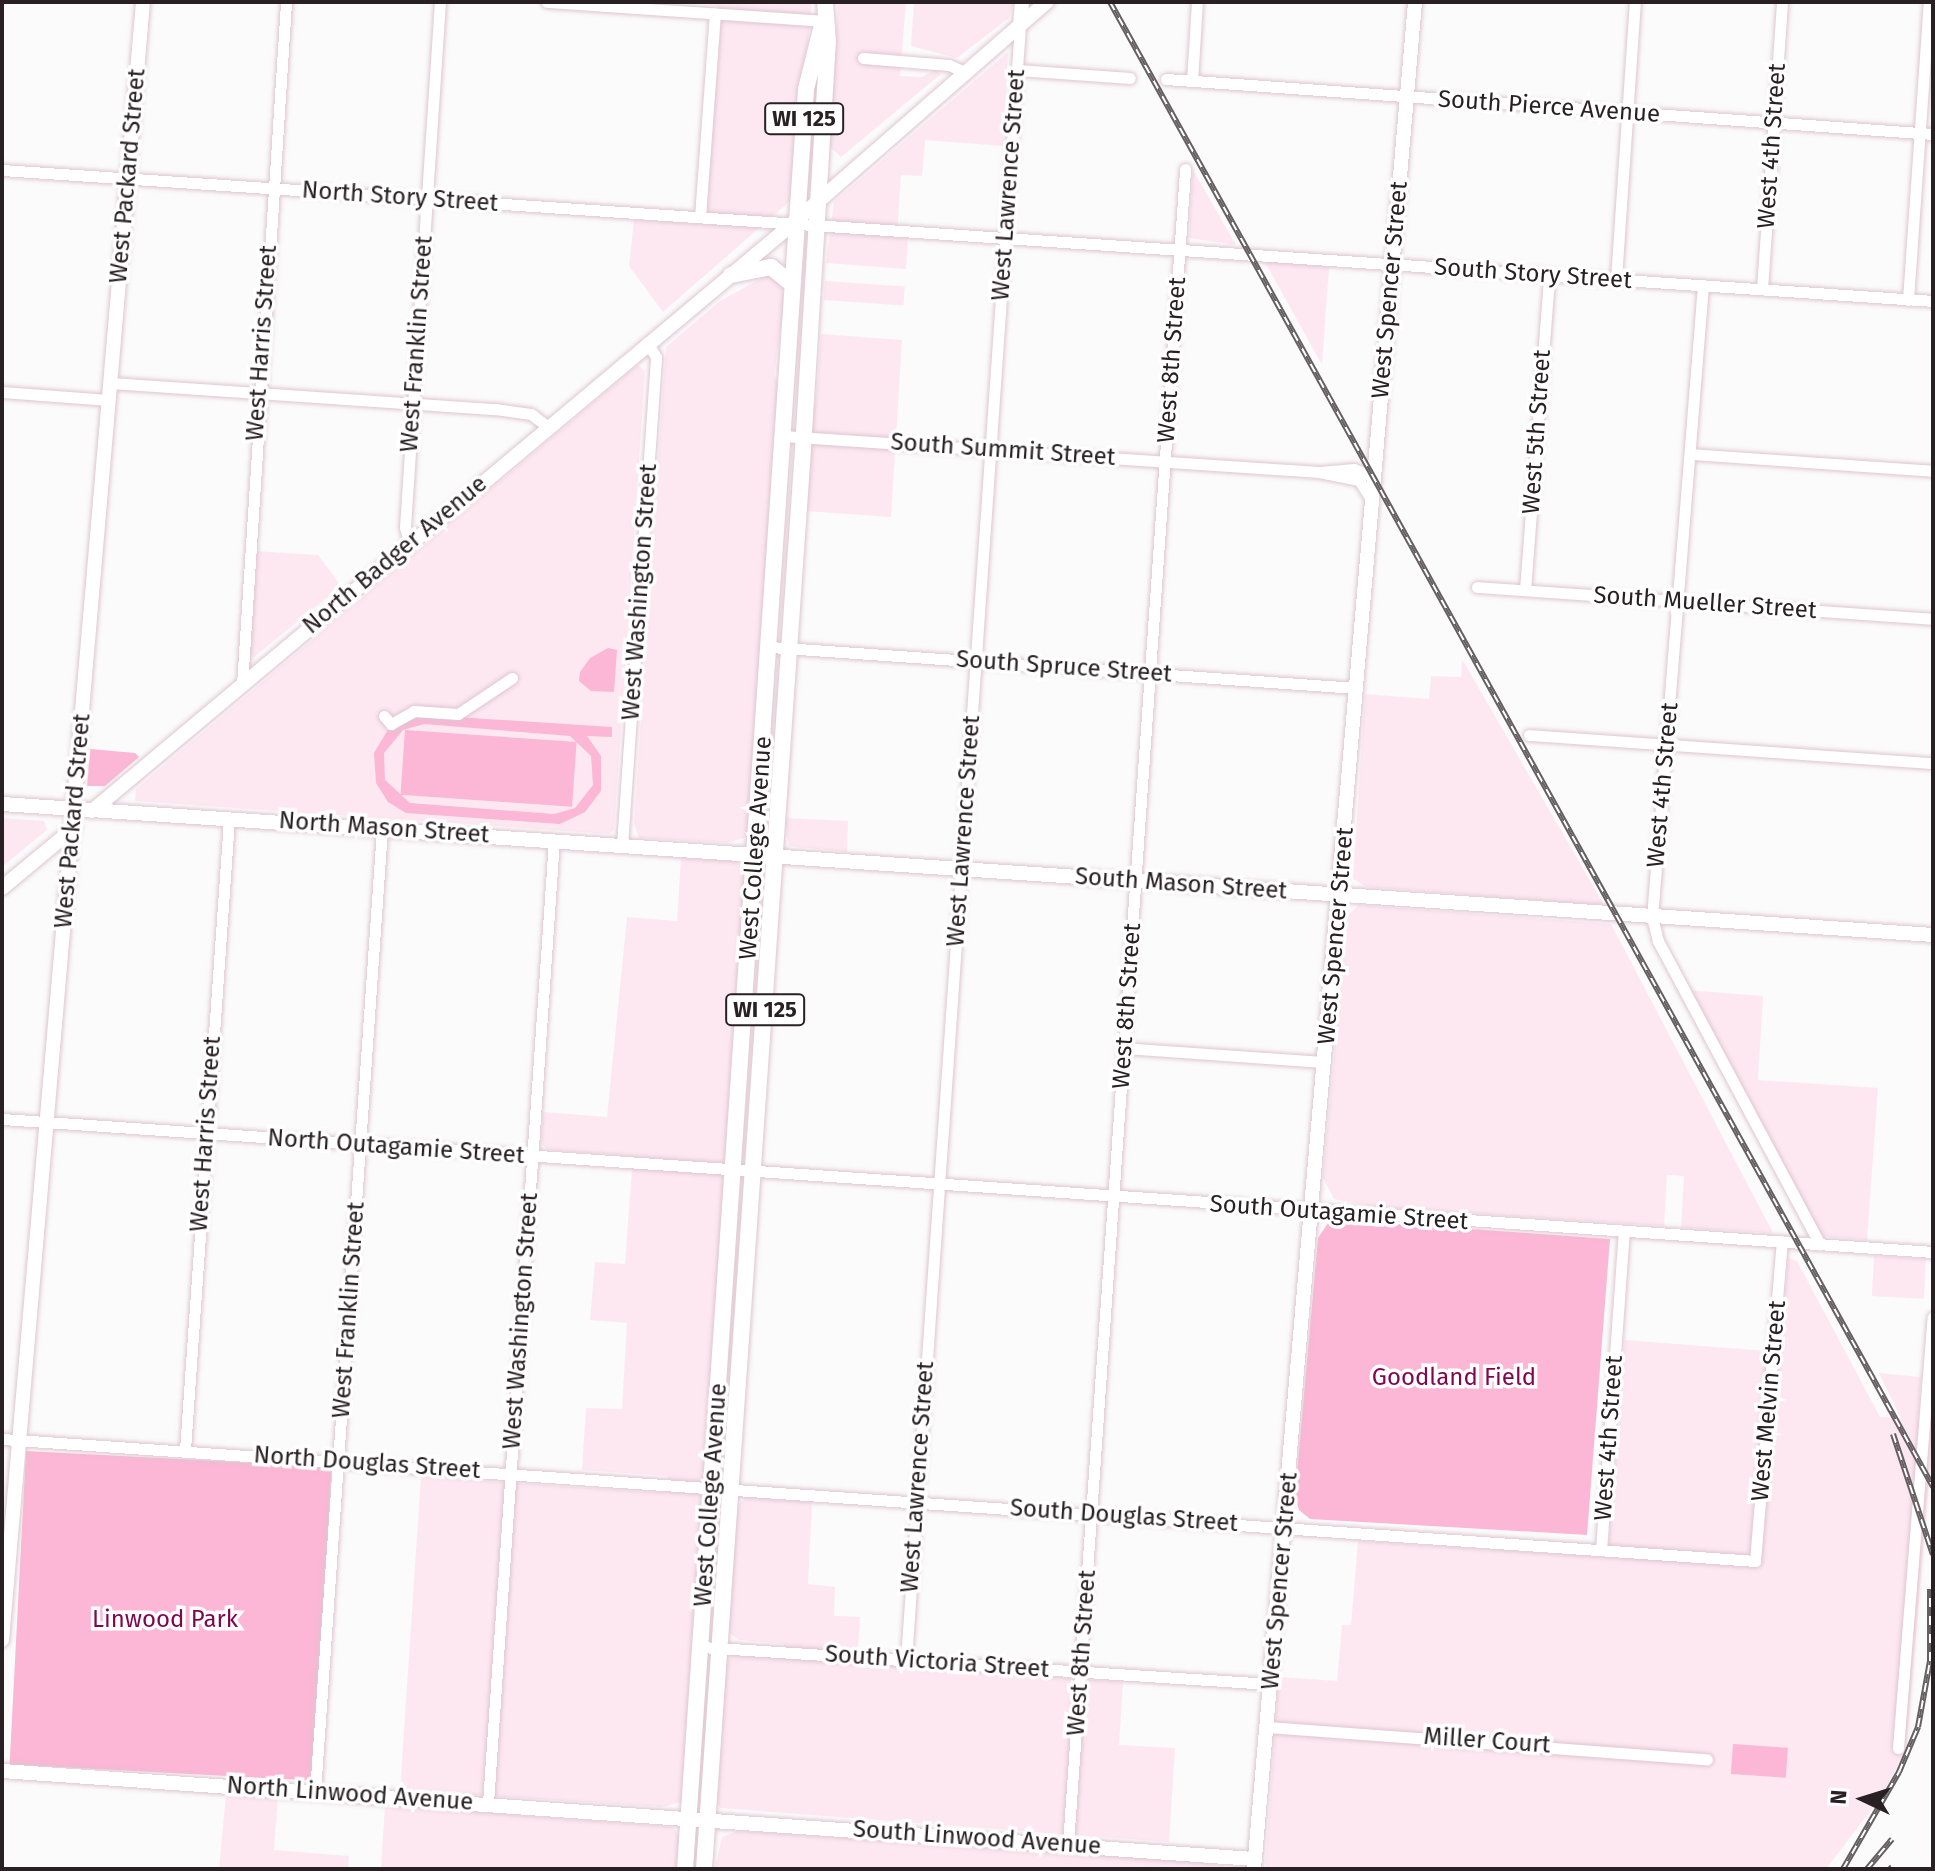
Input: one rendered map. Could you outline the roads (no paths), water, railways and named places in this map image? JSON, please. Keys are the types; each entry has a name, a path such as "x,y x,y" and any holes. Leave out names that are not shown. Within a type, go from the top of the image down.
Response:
{"main road":[{"name":"West College Avenue","path":"766,855 770,647 795,223 806,89 825,2"},
{"name":"West College Avenue","path":"685,1869 698,1819 715,1723 721,1649 744,1172 766,855 790,648 819,201 828,42 823,21"},
{"path":"731,275 771,267 792,284"},
{"name":"West College Avenue","path":"704,1869 698,1819 698,1690 711,1488 744,1172"},
{"path":"698,1690 708,1718 715,1723"}],"street":[{"name":"West Packard Street","path":"2,1640 143,2"},
{"name":"West Harris Street","path":"242,685 286,2"},
{"name":"West Franklin Street","path":"409,542 405,527 440,2"},
{"path":"547,2 689,7 715,14 823,21"},
{"name":"West Lawrence Street","path":"906,1660 1022,2"},
{"name":"North Badger Avenue","path":"2,888 647,342 795,223 1047,2"},
{"path":"1192,81 1197,2"},
{"name":"West Spencer Street","path":"1254,1864 1313,1211 1415,2"},
{"path":"1616,279 1635,2"},
{"name":"West 4th Street","path":"1762,289 1782,2"},
{"path":"1908,300 1927,133 1929,2"},
{"path":"700,217 715,14"},
{"path":"863,58 949,65 965,72"},
{"path":"1018,70 1130,78"},
{"name":"South Pierce Avenue","path":"1166,79 1927,133"},
{"name":"West 8th Street","path":"1068,1844 1185,169"},
{"name":"North Story Street","path":"2,170 795,223"},
{"name":"South Story Street","path":"795,223 1933,301"},
{"name":"West 5th Street","path":"1525,590 1549,275"},
{"name":"West 4th Street","path":"1703,285 1666,744 1645,917 1820,1244"},
{"name":"West Washington Street","path":"622,845 656,357 647,342"},
{"path":"111,383 520,412 537,416 547,426"},
{"path":"2,392 109,400"},
{"name":"South Summit Street","path":"783,436 1319,472 1359,480 1372,501"},
{"path":"1691,454 1933,471"},
{"name":"South Summit Street","path":"1319,472 1354,469 1374,477"},
{"name":"South Mueller Street","path":"1477,587 1933,619"},
{"name":"South Spruce Street","path":"770,647 1357,688"},
{"path":"384,716 391,724 414,711 458,714 512,678"},
{"path":"1529,735 1933,763"},
{"name":"North Mason Street","path":"2,804 766,855"},
{"name":"West Harris Street","path":"185,1450 229,819"},
{"name":"West Franklin Street","path":"315,1792 382,828"},
{"name":"West Washington Street","path":"488,1803 554,840"},
{"name":"South Mason Street","path":"766,855 1596,914 1602,920 1645,917 1933,935"},
{"path":"1123,1048 1325,1062"},
{"name":"North Outagamie Street","path":"2,1119 744,1172"},
{"name":"South Outagamie Street","path":"744,1172 1933,1252"},
{"name":"West 4th Street","path":"1601,1550 1624,1231"},
{"name":"West Melvin Street","path":"1755,1561 1782,1241"},
{"path":"1898,1748 1933,1317"},
{"name":"North Douglas Street","path":"2,1439 731,1489"},
{"name":"South Douglas Street","path":"731,1489 1755,1561"},
{"name":"South Victoria Street","path":"701,1647 1270,1684"},
{"name":"Miller Court","path":"1266,1727 1707,1759"},
{"name":"North Linwood Avenue","path":"2,1771 698,1819"},
{"name":"South Linwood Avenue","path":"698,1819 1068,1844 1254,1864"}],"railway":[{"path":"1110,2 1933,1487"},
{"path":"1893,1434 1933,1555"},
{"path":"1843,1869 1899,1772 1918,1727 1930,1661 1930,1589"},
{"path":"1867,1869 1892,1839"}],"park label":[{"name":"Goodland Field","path":"1454,1378"},
{"name":"Linwood Park","path":"165,1620"}]}
